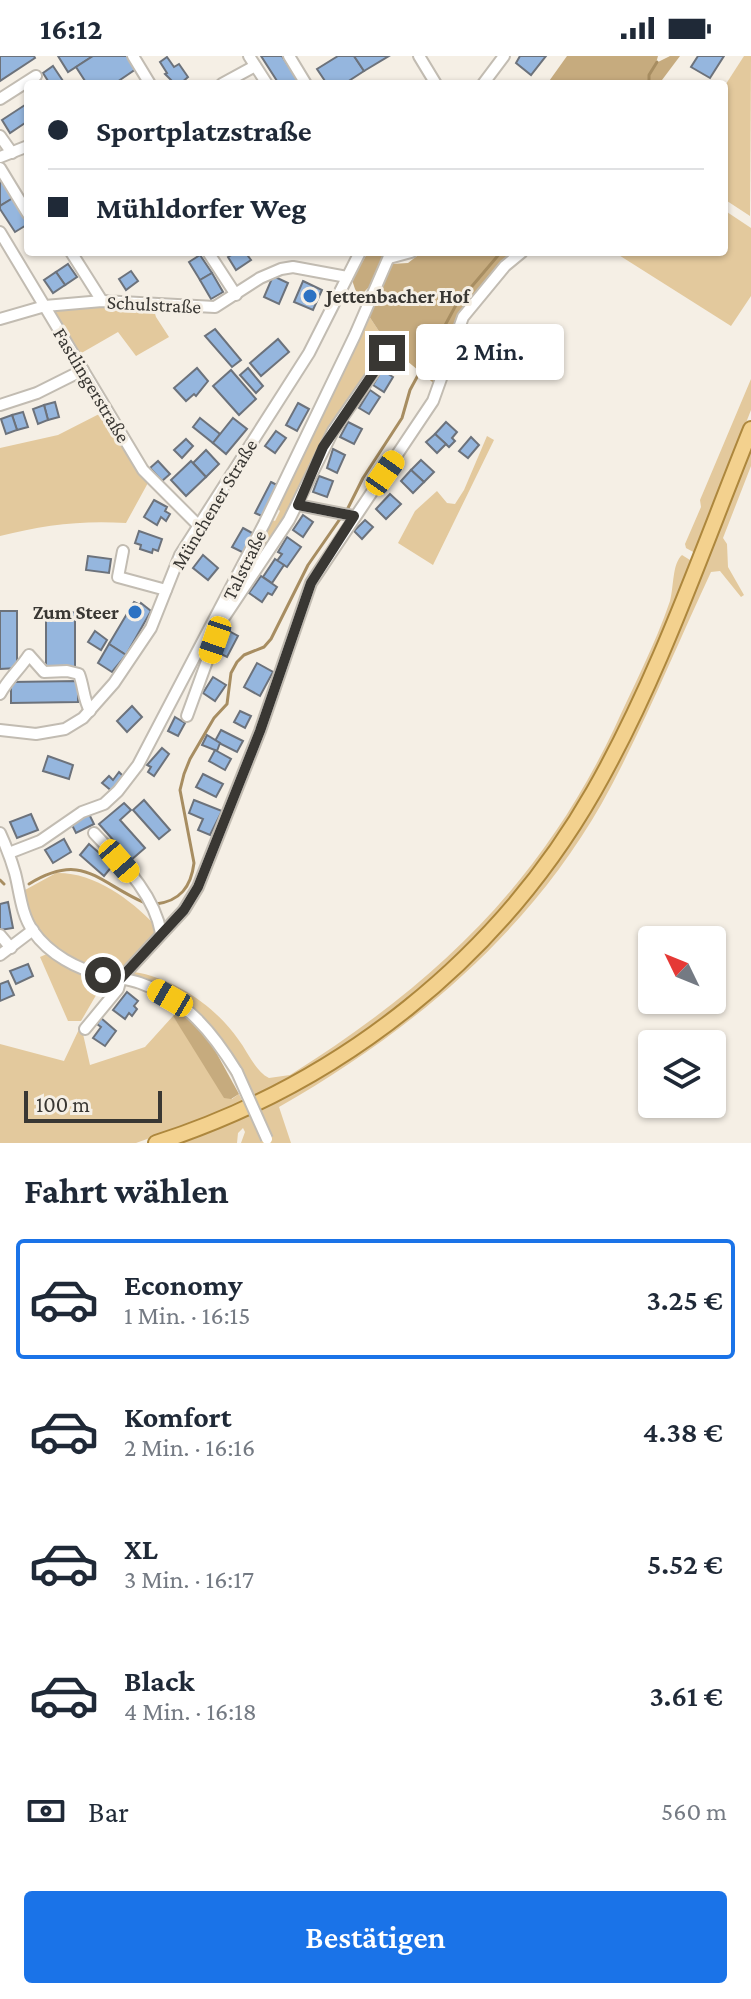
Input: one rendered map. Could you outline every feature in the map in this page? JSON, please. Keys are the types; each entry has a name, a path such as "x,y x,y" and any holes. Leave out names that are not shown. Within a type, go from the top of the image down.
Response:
{"main road":[{"path":"156,1143 251,1106 296,1084 367,1040 438,984 517,903 560,846 613,756 669,632 751,429"}],"street":[{"path":"133,56 148,80"},
{"path":"289,56 304,80"},
{"path":"419,56 434,80"},
{"path":"486,80 501,57"},
{"path":"227,80 252,61 264,80"},
{"path":"30,80 36,76"},
{"path":"0,99 24,84"},
{"path":"0,136 4,153 24,147"},
{"path":"0,168 24,207"},
{"name":"Fastlingerstraße","path":"0,232 147,475 199,526"},
{"path":"77,256 102,301"},
{"path":"211,256 236,295"},
{"name":"Münchener Straße","path":"0,730 50,733 74,724 114,683 156,617 174,566 244,451 309,353 358,256"},
{"name":"Talstraße","path":"9,853 40,841 82,812 104,804 138,765 220,618 390,256"},
{"path":"85,1029 118,989 121,978 184,910 198,887 260,731 311,583 352,516 433,401 457,331 468,309 517,256"},
{"name":"Schulstraße","path":"0,319 45,306 102,301 210,308 281,269 305,267 347,277"},
{"path":"187,716 220,618 298,505 323,447 387,353"},
{"path":"0,405 42,391 83,370"},
{"path":"298,505 352,516"},
{"path":"123,551 118,577 166,590"},
{"path":"0,694 7,680 19,671 29,655 44,672 79,674 83,683 83,698 90,711"},
{"path":"0,833 33,930 55,953 77,966 155,989 189,1011 209,1031 237,1072 268,1141"},
{"path":"94,833 138,883 155,910 161,933"},
{"path":"0,955 33,930"},
{"path":"0,935 11,948"}],"shaded area":[{"path":"567,56 658,56 656,63 670,56 680,56 662,80 550,80"},
{"path":"744,56 751,56 750,216 728,202 728,81"},
{"path":"728,213 751,228 751,296 731,326 620,256 728,256"},
{"path":"366,256 386,256 377,279 358,298 352,280"},
{"path":"417,256 513,256 479,292 437,386 388,345 369,316 391,264 408,263"},
{"path":"101,304 153,307 169,337 136,356 118,332 78,355 54,312 56,308"},
{"path":"369,316 388,345 340,410 310,465 295,501 226,607 272,520 275,521 280,511 278,509"},
{"path":"751,379 751,410 695,553 685,544 701,507 700,500"},
{"path":"105,411 149,481 126,523 63,524 0,536 0,448 58,435"},
{"path":"487,436 494,440 433,565 398,543 415,511 437,491 447,503 455,504"},
{"path":"751,447 751,466 723,538 727,544 728,567 744,595 741,597 720,571 711,572 617,775 572,851 538,896 501,938 419,1013 374,1047 279,1107 291,1143 241,1143 245,1132 243,1128 238,1133 237,1143 174,1143 240,1119 346,1062 433,996 510,920 570,842"},
{"path":"682,555 690,560 689,568 638,690 609,749 540,862 500,914 454,962 404,1005 350,1043 255,1098 235,1059 210,1024 188,1005 137,978 134,972 164,980 206,1005 229,1027 256,1066 269,1078 290,1075 391,1005 478,927 517,883 552,836 584,785 644,666 670,601 675,570"},
{"path":"56,873 84,877 110,889 155,925 156,934 135,959 120,970 99,971 73,960 40,934 26,904 25,890"},
{"path":"49,953 102,985 81,1021 68,1021 40,957"},
{"path":"179,1010 206,1034 239,1094 231,1099 224,1098 173,1016"},
{"path":"173,1016 232,1099 239,1094 244,1104 136,1143 0,1143 0,1044 64,1061 81,1025 90,1065 145,1047"}],"building":[{"path":"0,56 34,56 35,58 0,81"},
{"path":"58,56 93,56 68,72"},
{"path":"93,56 127,56 136,69 120,80 84,80 76,67"},
{"path":"261,56 282,56 297,80 276,80"},
{"path":"338,56 354,56 364,71 350,80 324,80 317,69"},
{"path":"354,56 389,56 364,71"},
{"path":"520,56 546,56 531,75 516,63"},
{"path":"698,56 724,56 710,78 691,67"},
{"path":"167,57 174,67 179,64 188,77 171,80 160,62"},
{"path":"53,66 62,80 47,80 43,73"},
{"path":"24,106 24,124 10,133 2,120"},
{"path":"0,176 13,198 0,206"},
{"path":"13,198 24,215 24,226 15,232 0,206"},
{"path":"201,256 212,273 200,280 189,262"},
{"path":"248,256 251,260 236,270 228,257"},
{"path":"68,264 77,277 65,285 56,272"},
{"path":"131,271 138,281 126,290 119,279"},
{"path":"56,272 65,285 53,293 44,280"},
{"path":"212,273 223,292 211,299 200,280"},
{"path":"273,276 288,283 279,304 264,297"},
{"path":"303,281 322,290 313,310 294,302"},
{"path":"215,329 241,360 232,367 205,336"},
{"path":"278,339 289,352 261,376 250,363"},
{"path":"197,368 208,381 196,396 194,394 186,401 174,388"},
{"path":"248,368 263,386 256,393 240,375"},
{"path":"231,370 256,399 239,415 213,386"},
{"path":"382,370 393,377 384,392 373,385"},
{"path":"370,390 380,397 369,414 359,408"},
{"path":"55,402 59,417 48,420 44,405"},
{"path":"298,403 309,409 297,431 286,425"},
{"path":"44,405 48,420 38,424 33,409"},
{"path":"23,412 28,427 17,430 12,415"},
{"path":"12,415 17,430 6,434 1,419"},
{"path":"200,418 220,434 213,443 193,427"},
{"path":"233,418 247,429 226,454 213,443"},
{"path":"348,422 362,429 354,444 340,437"},
{"path":"446,422 457,432 452,438 455,441 449,447 435,434"},
{"path":"276,431 286,438 275,453 265,446"},
{"path":"435,434 446,444 437,453 426,442"},
{"path":"471,437 479,445 468,458 459,451"},
{"path":"186,439 193,446 182,458 174,450"},
{"path":"333,449 345,455 337,473 327,468"},
{"path":"206,450 219,464 206,477 193,463"},
{"path":"421,460 434,472 424,482 411,470"},
{"path":"158,461 170,474 162,481 150,468"},
{"path":"191,461 206,477 186,496 171,480"},
{"path":"411,470 424,482 413,493 401,481"},
{"path":"319,476 333,481 327,497 313,492"},
{"path":"271,482 279,486 264,517 255,513"},
{"path":"390,494 401,504 386,519 376,509"},
{"path":"154,500 167,507 165,511 170,514 166,521 161,517 157,525 144,517"},
{"path":"303,515 313,522 303,537 293,530"},
{"path":"365,520 373,527 362,539 354,531"},
{"path":"243,528 254,534 244,553 232,547"},
{"path":"139,531 162,539 158,551 153,549 152,553 140,549 141,545 135,543"},
{"path":"287,537 301,547 287,567 277,561 282,554 278,552"},
{"path":"203,555 218,568 208,580 193,568"},
{"path":"88,556 111,559 109,573 86,570"},
{"path":"275,559 284,565 272,583 263,577"},
{"path":"261,576 277,587 262,602 249,593"},
{"path":"134,602 151,611 126,655 109,644"},
{"path":"0,611 17,611 17,668 0,669"},
{"path":"75,612 75,668 46,668 46,613"},
{"path":"95,631 107,640 101,650 88,642"},
{"path":"229,631 238,636 227,657 217,652"},
{"path":"109,644 126,655 112,672 98,663"},
{"path":"257,663 273,672 260,696 244,687"},
{"path":"213,677 226,685 215,701 203,693"},
{"path":"78,681 78,702 11,703 11,682"},
{"path":"132,706 142,717 127,732 117,721"},
{"path":"240,711 251,716 245,728 234,722"},
{"path":"175,717 185,723 178,736 168,731"},
{"path":"221,730 243,741 237,752 215,741"},
{"path":"207,735 220,743 217,751 202,745"},
{"path":"162,748 169,754 154,776 148,772 151,767 147,765"},
{"path":"215,750 231,759 225,770 209,761"},
{"path":"48,756 73,765 69,779 43,771"},
{"path":"119,772 125,778 113,792 102,783 109,776 113,780"},
{"path":"203,774 223,784 216,797 196,787"},
{"path":"144,800 170,830 159,839 133,810"},
{"path":"194,800 222,811 210,835 198,830 203,819 189,813"},
{"path":"124,803 131,810 120,820 145,848 131,860 99,824"},
{"path":"31,814 38,830 17,838 10,822"},
{"path":"89,814 94,824 76,833 71,823"},
{"path":"64,839 71,852 53,863 45,850"},
{"path":"89,844 113,865 104,876 80,855"},
{"path":"8,902 13,928 0,930 0,904"},
{"path":"28,964 33,976 16,984 10,971"},
{"path":"8,981 14,995 0,1001 0,984"},
{"path":"127,992 138,1001 132,1016 129,1013 125,1019 113,1010"},
{"path":"101,1018 116,1031 105,1046 93,1038 101,1027 97,1024"}],"waterway":[{"path":"649,80 657,62"},
{"path":"347,510 363,478 402,418 410,390 456,305 498,256"},
{"path":"156,904 178,896 190,879 194,863 180,790 190,759 214,718 227,704 231,673 244,655 264,647 271,639 308,565 342,516"},
{"path":"29,884 48,874 77,870 89,873 145,903"},
{"path":"0,880 4,884"}],"place":[{"name":"Jettenbacher Hof","path":"310,296"},
{"name":"Zum Steer","path":"135,612"}],"route":[{"path":"103,975 121,978 184,910 198,887 260,731 311,583 354,516 298,505 323,447 387,353"}]}
